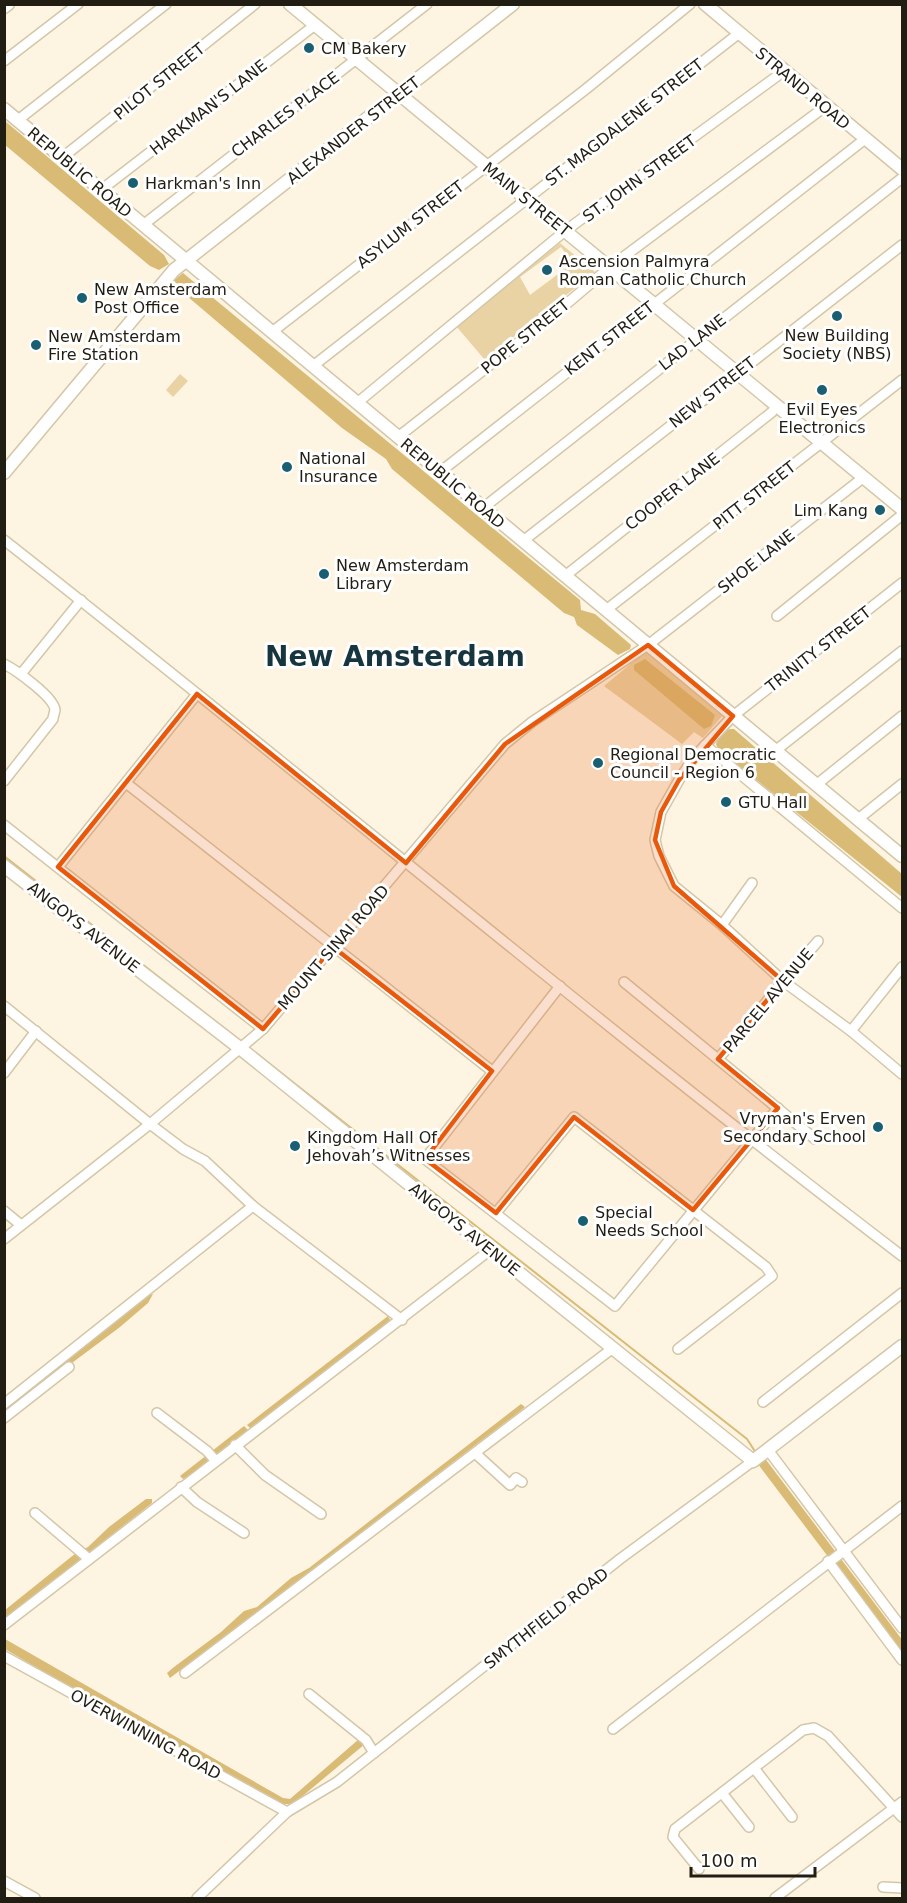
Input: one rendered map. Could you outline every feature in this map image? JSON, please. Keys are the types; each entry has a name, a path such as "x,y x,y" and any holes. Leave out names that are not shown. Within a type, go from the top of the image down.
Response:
{"street":[{"path":"4,61 78,4"},
{"path":"18,120 166,4"},
{"name":"PILOT STREET","path":"63,157 255,4"},
{"name":"MAIN STREET","path":"290,4 903,509"},
{"name":"CHARLES PLACE","path":"143,225 427,4"},
{"name":"ALEXANDER STREET","path":"4,473 185,260 513,4"},
{"name":"ASYLUM STREET","path":"272,332 586,89 690,4"},
{"name":"STRAND ROAD","path":"705,4 738,34 903,169"},
{"name":"HARKMAN'S LANE","path":"101,190 315,25"},
{"name":"ST. MAGDALENE STREET","path":"314,366 738,34"},
{"name":"ST. JOHN STREET","path":"357,403 543,253 565,231 784,71"},
{"name":"POPE STREET","path":"398,436 551,317 610,267 826,106"},
{"name":"REPUBLIC ROAD","path":"4,109 732,716 858,820 901,851"},
{"name":"KENT STREET","path":"440,472 865,139"},
{"name":"LAD LANE","path":"483,508 903,178"},
{"name":"NEW STREET","path":"523,541 737,372 903,245"},
{"name":"PITT STREET","path":"606,610 903,380"},
{"name":"COOPER LANE","path":"565,576 772,412 777,405"},
{"name":"SHOE LANE","path":"648,645 864,477"},
{"path":"777,616 903,515"},
{"path":"4,540 751,1140 903,1256"},
{"name":"TRINITY STREET","path":"903,583 732,716 705,745 679,780 661,812 655,840 659,856 674,886 722,925 783,981 851,1031 903,1074"},
{"path":"21,674 81,600"},
{"name":"MOUNT SINAI ROAD","path":"4,1239 150,1124 263,1029 505,744 532,722 648,645"},
{"path":"775,751 903,651"},
{"path":"4,664 21,674 53,703 56,710 53,719 4,781"},
{"path":"58,867 197,694"},
{"path":"816,785 903,716"},
{"path":"705,745 903,908"},
{"path":"126,783 492,1071"},
{"path":"858,820 903,784"},
{"path":"4,825 263,1029"},
{"name":"ANGOYS AVENUE","path":"4,866 246,1045 490,1250 753,1461"},
{"path":"722,925 752,884"},
{"name":"PARCEL AVENUE","path":"718,1059 818,941"},
{"path":"851,1031 903,967"},
{"path":"624,981 815,1139"},
{"path":"560,986 425,1159 615,1306 778,1108"},
{"path":"4,1006 150,1124 183,1149 205,1161 253,1206 402,1320"},
{"path":"4,1073 36,1031"},
{"path":"496,1213 574,1116 766,1267 772,1276 678,1349"},
{"path":"4,1404 253,1206"},
{"path":"4,1211 21,1225"},
{"path":"4,1625 181,1487 212,1457 235,1445 402,1320 490,1250"},
{"path":"763,1402 903,1293"},
{"name":"SMYTHFIELD ROAD","path":"197,1899 287,1812 337,1782 620,1559 768,1450 903,1346"},
{"path":"185,1673 613,1348"},
{"path":"4,1418 69,1367"},
{"path":"157,1413 212,1457"},
{"path":"235,1445 265,1474 321,1514"},
{"path":"768,1450 903,1628"},
{"path":"475,1453 510,1485 516,1478 522,1482"},
{"path":"181,1487 197,1502 244,1533"},
{"path":"613,1729 828,1561 903,1506"},
{"path":"35,1513 89,1559"},
{"path":"828,1561 903,1660"},
{"name":"OVERWINNING ROAD","path":"4,1656 287,1812"},
{"path":"309,1694 366,1740 374,1753"},
{"path":"699,1869 673,1837 673,1833 803,1730 814,1728 828,1736 899,1805 903,1816"},
{"path":"754,1768 792,1817"},
{"path":"722,1793 749,1827"},
{"path":"775,1899 899,1805"},
{"path":"4,1881 35,1899"},
{"path":"884,1887 903,1888"}],"highlighted area":[{"path":"648,645 733,716 679,780 661,812 655,840 674,886 783,981 718,1059 778,1108 693,1210 574,1117 496,1213 425,1159 492,1071 333,947 263,1029 58,867 197,694 406,863 505,744"}],"shaded area":[{"path":"5,121 164,255 169,264 159,270 150,266 5,145"},
{"path":"560,243 595,272 485,360 456,326","holes":["561,247 573,263 530,295 520,277"]},
{"path":"183,273 580,600 581,610 595,614 631,645 630,649 618,655 577,625 574,617 564,613 392,469 386,459 342,428 181,291 174,280"},
{"path":"180,374 188,381 173,397 166,390"},
{"path":"646,651 723,715 703,738 694,732 682,744 604,686"},
{"path":"645,659 715,715 711,726 704,729 634,670 634,665"},
{"path":"734,729 902,874 902,897 718,749 716,744 722,733"},
{"path":"153,1294 148,1303 120,1327 5,1413 5,1408 147,1296"},
{"path":"388,1316 390,1320 386,1325 251,1429 247,1425"},
{"path":"521,1404 525,1407 519,1412 170,1678 167,1673 221,1632 244,1611 257,1607 291,1578 309,1568"},
{"path":"244,1426 248,1430 187,1477 183,1479 180,1476"},
{"path":"146,1499 152,1499 152,1503 5,1619 5,1610 76,1553 88,1547 109,1527"},
{"path":"5,1639 283,1798 290,1799 359,1739 365,1744 293,1804 283,1804 5,1649"}],"waterway":[{"path":"4,856 229,1032"},
{"path":"257,1054 747,1439 756,1453"},
{"path":"762,1462 902,1647"}],"place":[{"name":"CM Bakery","path":"309,48"},
{"name":"Harkman's Inn","path":"133,183"},
{"name":"Ascension Palmyra Roman Catholic Church","path":"547,270"},
{"name":"New Amsterdam Post Office","path":"82,298"},
{"name":"New Building Society (NBS)","path":"837,316"},
{"name":"New Amsterdam Fire Station","path":"36,345"},
{"name":"Evil Eyes Electronics","path":"822,390"},
{"name":"National Insurance","path":"287,467"},
{"name":"Lim Kang","path":"880,510"},
{"name":"New Amsterdam Library","path":"324,574"},
{"name":"Regional Democratic Council - Region 6","path":"598,763"},
{"name":"GTU Hall","path":"726,802"},
{"name":"Vryman's Erven Secondary School","path":"878,1127"},
{"name":"Kingdom Hall Of Jehovah’s Witnesses","path":"295,1146"},
{"name":"Special Needs School","path":"583,1221"}],"district":[{"name":"New Amsterdam","path":"395,656"}]}
